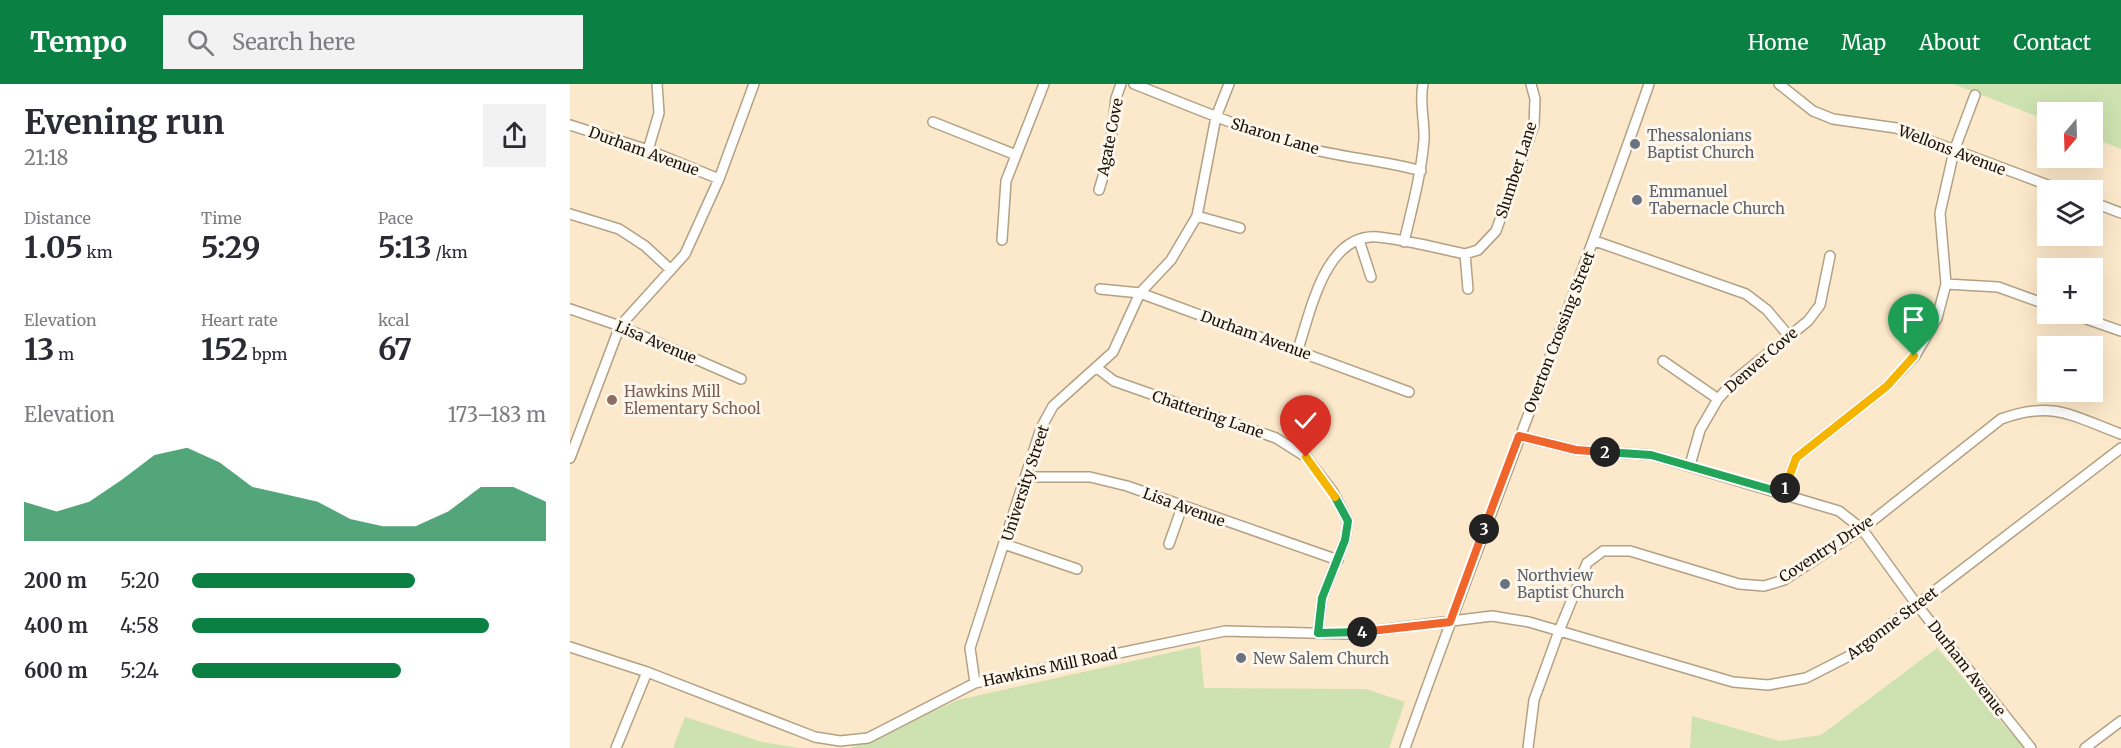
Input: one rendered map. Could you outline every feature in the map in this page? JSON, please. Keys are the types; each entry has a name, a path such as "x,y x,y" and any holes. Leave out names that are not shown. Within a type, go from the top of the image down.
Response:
{"street":[{"path":"648,150 659,113 657,84"},
{"path":"570,458 620,326 685,254 718,178 754,84"},
{"path":"1002,240 1006,181 1044,84"},
{"name":"Agate Cove","path":"1099,190 1109,156 1116,98 1121,84"},
{"name":"Sharon Lane","path":"1134,84 1216,117 1305,148 1385,161 1421,171"},
{"name":"University Street","path":"975,683 970,648 1041,428 1053,406 1113,352 1140,294 1171,260 1197,216 1216,117 1229,84"},
{"path":"1404,242 1421,171 1425,127 1421,93 1423,84"},
{"name":"Slumber Lane","path":"1465,254 1478,250 1496,231 1534,125 1535,99 1531,84"},
{"name":"Overton Crossing Street","path":"1405,748 1519,436 1595,241 1649,84"},
{"name":"Wellons Avenue","path":"1779,84 1813,111 1833,119 1896,128 2037,181"},
{"path":"1783,493 1796,458 1887,386 1914,356 1936,318 1946,284 1940,213 1954,151 1975,94"},
{"path":"933,122 1016,154"},
{"name":"Durham Avenue","path":"570,125 648,150 718,178"},
{"path":"2103,206 2121,213"},
{"path":"570,214 619,229 645,246 671,270"},
{"path":"1197,216 1240,228"},
{"path":"1298,349 1324,273 1337,254 1359,240 1376,237 1465,254 1468,289"},
{"path":"1359,240 1371,277"},
{"path":"1595,241 1746,294 1767,310 1788,335"},
{"name":"Denver Cove","path":"1690,465 1700,430 1718,399 1735,380 1808,321 1820,305 1830,256"},
{"path":"1946,284 1998,287 2037,301"},
{"name":"Durham Avenue","path":"1100,289 1140,294 1298,349 1409,392"},
{"name":"Lisa Avenue","path":"570,309 620,326 741,379"},
{"path":"2101,324 2121,331"},
{"path":"1663,361 1718,399"},
{"name":"Chattering Lane","path":"1097,368 1114,381 1276,438 1306,457 1333,492 1348,521 1345,540 1322,598 1318,633"},
{"name":"Coventry Drive","path":"1528,748 1534,700 1559,631 1587,563 1603,551 1630,550 1739,584 1764,586 1784,579 1862,529 2001,419 2026,410 2052,409 2121,434"},
{"name":"Durham Avenue","path":"1519,436 1576,450 1651,455 1839,511 1862,529 1917,605 2031,748"},
{"name":"Argonne Street","path":"1450,622 1492,616 1529,622 1733,682 1768,685 1806,678 1851,655 2121,448"},
{"name":"Lisa Avenue","path":"1027,477 1090,477 1127,486 1338,560"},
{"path":"1169,544 1182,507"},
{"path":"1004,544 1077,569"},
{"name":"Hawkins Mill Road","path":"570,647 647,672 815,737 840,741 868,738 975,683 1225,631 1347,634 1450,622"},
{"path":"616,748 647,672"},
{"path":"2085,748 2121,721"}],"green space":[{"path":"1953,84 2121,84 2121,149 2103,142 2103,102 2037,102 2037,116"},
{"path":"1200,646 1204,688 1366,689 1405,702 1389,748 851,748 958,700"},
{"path":"1937,648 2024,748 1690,748 1692,716 1780,741 1821,735"},
{"path":"685,717 762,742 799,748 673,748"}],"place":[{"name":"Thessalonians Baptist Church","path":"1635,144"},
{"name":"Emmanuel Tabernacle Church","path":"1637,200"},
{"name":"Hawkins Mill Elementary School","path":"612,400"},
{"name":"Northview Baptist Church","path":"1505,584"},
{"name":"New Salem Church","path":"1241,658"}],"route":[{"path":"1306,457 1333,492 1348,521 1345,540 1322,598 1318,633 1347,634 1450,622 1519,436 1576,450 1651,455 1783,493 1796,458 1887,386 1914,356"}]}
